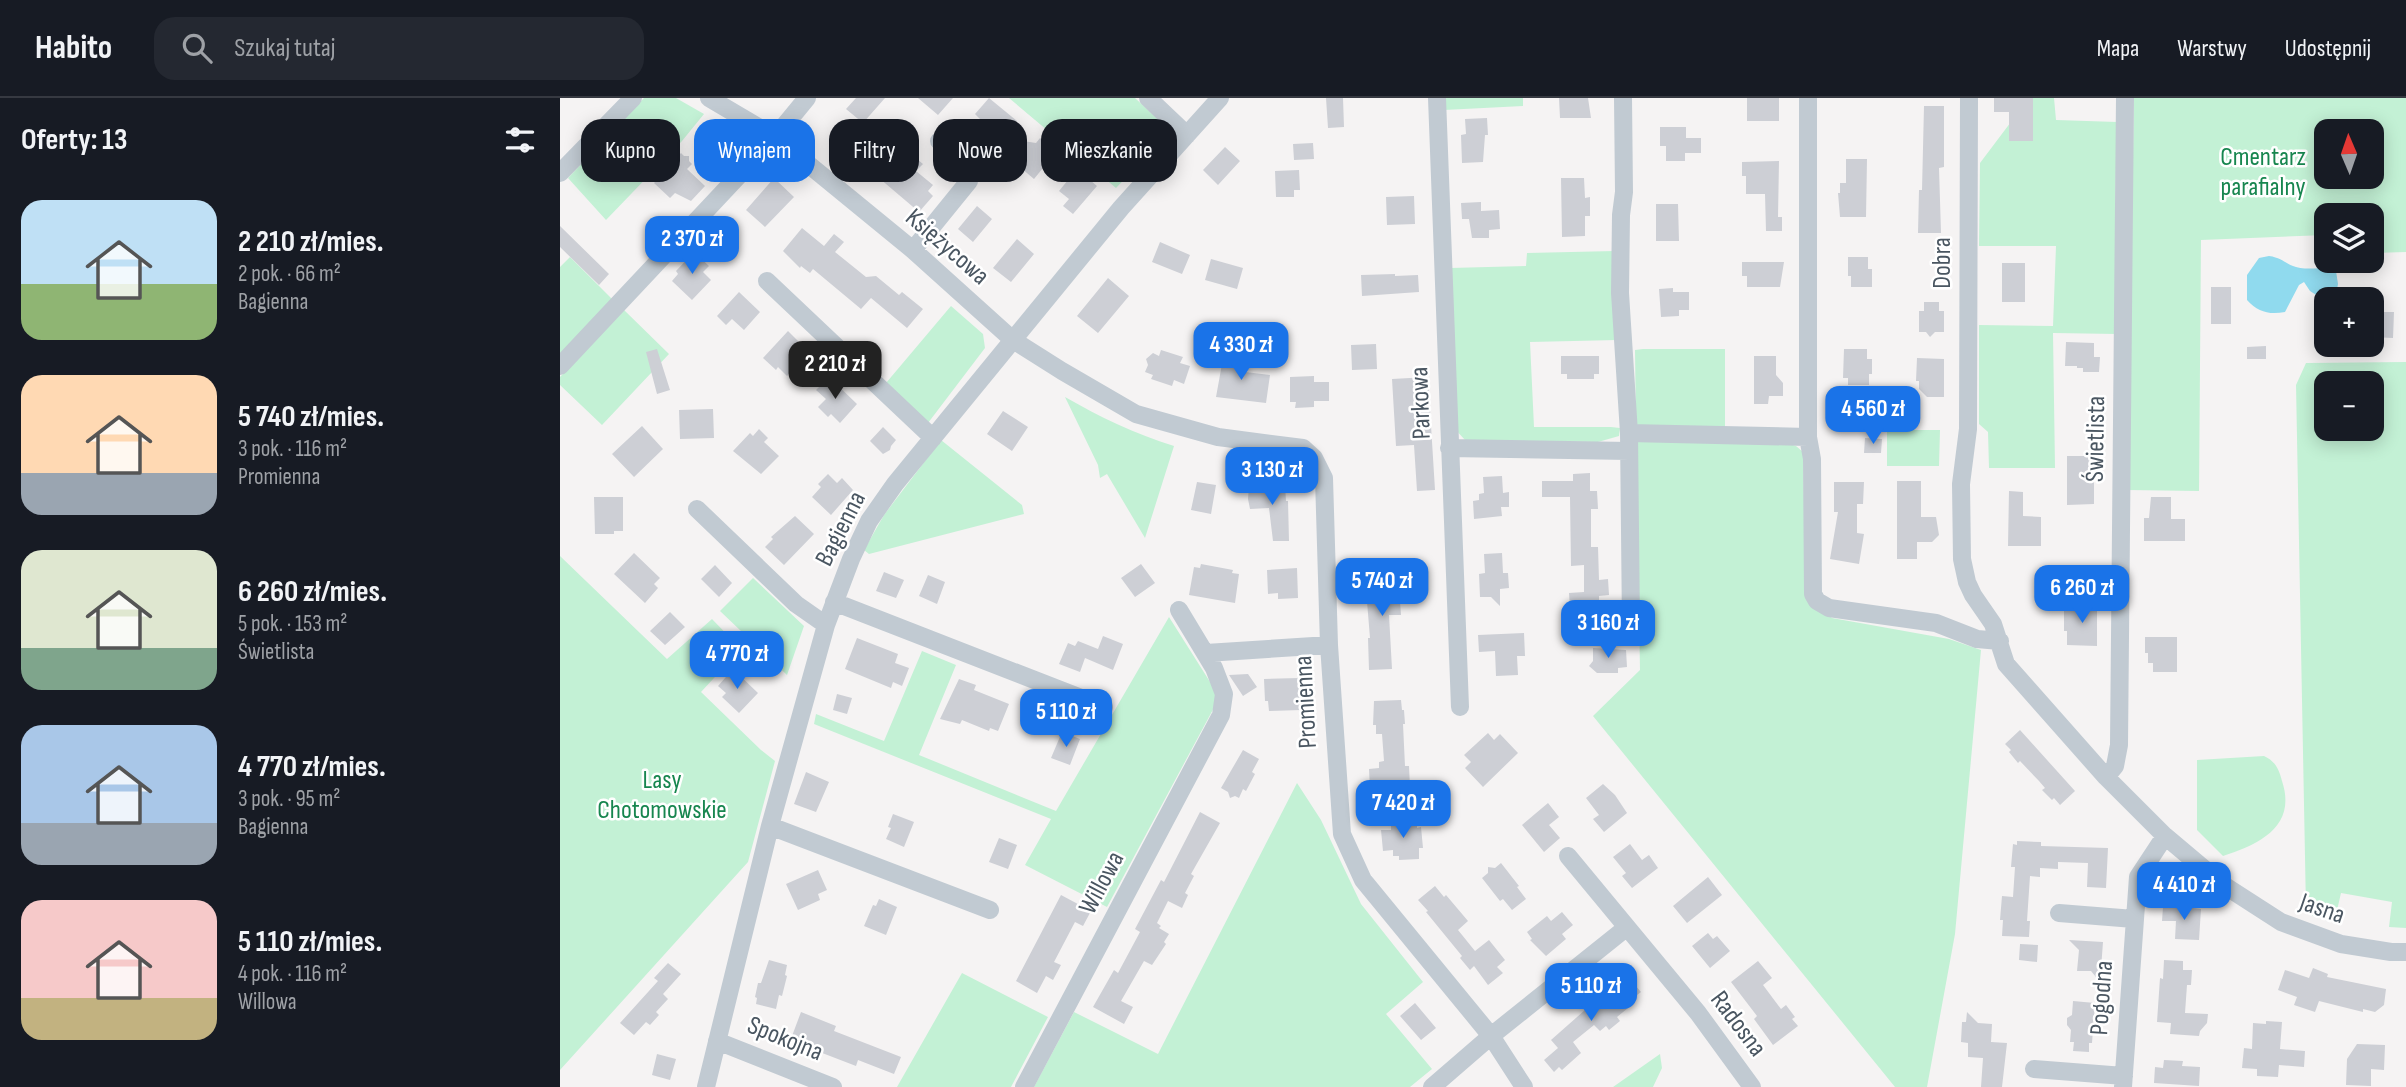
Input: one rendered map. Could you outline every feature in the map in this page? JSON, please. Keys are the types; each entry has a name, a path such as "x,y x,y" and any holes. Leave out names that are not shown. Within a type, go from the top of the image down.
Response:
{"street":[{"path":"560,173 633,98"},
{"name":"Księżycowa","path":"709,98 745,119"},
{"path":"789,119 807,98"},
{"path":"1148,98 1187,135"},
{"name":"Bagienna","path":"706,1087 770,827 826,625 869,521 933,438 1121,208 1220,98"},
{"name":"Parkowa","path":"1437,98 1460,707"},
{"path":"1623,98 1624,192 1620,293 1629,442 1631,626"},
{"path":"1808,98 1808,437 1812,459 1813,593 1817,601 1829,608 1936,623 1977,639 2000,641"},
{"name":"Dobra","path":"1969,98 1968,429 1961,484 1963,572 2000,641"},
{"name":"Świetlista","path":"2106,776 2115,766 2119,745 2125,98"},
{"name":"Księżycowa","path":"815,169 913,250 1013,340"},
{"path":"560,366 732,182"},
{"path":"913,250 968,182"},
{"path":"767,281 933,438"},
{"name":"Promienna","path":"1013,340 1136,414 1218,437 1303,448 1314,458 1324,478 1329,645 1342,834 1363,880 1491,1035 1524,1087"},
{"path":"1449,448 1808,437"},
{"path":"697,509 796,604 826,625"},
{"path":"834,602 1104,707"},
{"path":"1179,610 1206,653 1329,645"},
{"name":"Jasna","path":"2000,641 2006,664 2015,676 2106,776 2165,836 2222,884 2281,922 2341,944 2406,952"},
{"name":"Willowa","path":"1024,1087 1221,715 1224,694 1206,653"},
{"path":"770,827 990,910"},
{"name":"Pogodna","path":"2123,1081 2138,877 2165,836"},
{"name":"Radosna","path":"1568,856 1698,1013 1752,1087"},
{"path":"2059,913 2134,919"},
{"path":"1432,1087 1491,1035 1626,928"},
{"name":"Spokojna","path":"717,1041 833,1087"},
{"path":"2034,1069 2123,1081"}],"green space":[{"path":"644,98 676,98 704,114 700,119 694,119 694,126 680,143 680,119 624,119"},
{"path":"1009,98 1135,98 1158,119 1041,119 1041,125"},
{"path":"1444,98 1523,98 1523,106 1444,110"},
{"path":"2029,98 2054,98 2056,120 2117,122 2117,334 2053,333 2055,468 1989,468 1988,432 1979,424 1979,325 2053,326 2056,246 1979,246 1980,163"},
{"name":"Cmentarz parafialny","path":"2134,98 2406,98 2406,252 2384,253 2384,203 2314,203 2314,235 2201,240 2199,491 2127,490"},
{"path":"581,164 581,182 643,182 606,220 568,178"},
{"path":"1109,182 1122,182 1116,188"},
{"path":"1615,251 1617,340 1530,342 1534,427 1611,427 1620,428 1619,436 1598,442 1465,440 1454,428 1450,268 1526,266 1527,253"},
{"path":"570,257 613,300 560,355 560,267"},
{"path":"951,306 983,334 985,348 928,423 886,383"},
{"path":"624,310 669,354 602,425 560,385 560,377"},
{"path":"1725,349 1725,429 1640,428 1636,423 1635,350"},
{"path":"2406,362 2406,928 2389,927 2392,902 2341,893 2335,919 2313,916 2306,909 2296,385 2306,363"},
{"path":"1065,397 1118,424 1174,446 1145,538 1107,474 1100,478 1098,465"},
{"path":"1887,430 1940,430 1939,466 1887,466"},
{"path":"941,440 1022,505 1024,514 869,554 864,550 884,515"},
{"path":"1636,440 1784,442 1796,446 1803,452 1806,594 1832,618 1949,639 1981,650 1955,934 1927,1087 1895,1087 1593,716 1640,670"},
{"name":"Lasy Chotomowskie","path":"560,556 667,659 712,619 741,649 701,692 775,761 748,862 560,1070"},
{"path":"753,578 804,626 787,675 720,611"},
{"path":"1169,617 1217,693 1217,702 1107,907 1025,865 1051,819 814,724 816,714 884,741 922,651 956,665 919,755 1056,811"},
{"path":"2264,756 2276,766 2282,781 2285,797 2280,821 2262,839 2223,856 2197,830 2197,760"},
{"path":"1297,783 1321,820 1361,904 1423,982 1386,1014 1432,1069 1410,1087 1034,1087 1074,1012 1158,1054"},
{"path":"962,973 1048,1017 1011,1087 897,1087"},
{"path":"1660,1054 1662,1068 1653,1087 1613,1087"}],"water":[{"path":"2259,258 2278,258 2296,267 2314,268 2314,273 2336,273 2337,287 2314,287 2314,294 2304,282 2299,285 2285,312 2269,313 2260,310 2247,300 2247,275"}],"building":[{"path":"856,98 885,98 867,119 858,119 846,109"},
{"path":"918,98 953,98 938,115"},
{"path":"989,98 1015,119 980,119 975,114"},
{"path":"1326,98 1343,98 1344,127 1328,128"},
{"path":"1559,98 1588,98 1591,118 1560,118"},
{"path":"1747,98 1779,98 1779,121 1747,121"},
{"path":"1994,98 2033,98 2033,141 2009,141 2009,112 1994,112"},
{"path":"1924,106 1944,106 1944,167 1939,168 1941,233 1918,233"},
{"path":"1487,118 1488,135 1485,135 1483,162 1462,163 1461,135 1466,134 1465,119"},
{"path":"1660,127 1686,127 1686,138 1701,138 1701,153 1685,153 1685,161 1666,161 1666,146 1660,146"},
{"path":"1041,139 1041,170 1034,179 1027,173 1027,142 1036,143"},
{"path":"1313,143 1314,159 1294,160 1293,144"},
{"path":"1225,147 1240,161 1218,185 1203,170"},
{"path":"680,154 689,156 692,164 687,169 694,176 694,182 701,182 705,186 691,201 675,193 670,198 654,183 680,182"},
{"path":"1846,159 1867,159 1866,217 1840,217 1838,193 1840,183 1846,183"},
{"path":"1779,161 1778,217 1782,217 1782,231 1766,231 1765,194 1746,194 1746,176 1742,176 1742,162"},
{"path":"1299,170 1300,190 1294,190 1294,197 1276,197 1275,171"},
{"path":"919,173 933,185 928,191 933,196 919,212 884,182 919,182"},
{"path":"1561,178 1584,178 1585,198 1590,197 1590,216 1585,216 1585,236 1562,237"},
{"path":"770,182 778,182 794,197 765,227 746,210"},
{"path":"1066,182 1092,182 1097,186 1073,214 1063,206 1069,199 1059,191"},
{"path":"1414,196 1415,224 1387,225 1386,197"},
{"path":"1481,202 1481,211 1499,210 1500,229 1489,230 1489,238 1472,238 1469,219 1462,219 1461,203"},
{"path":"1656,204 1678,204 1679,241 1656,241"},
{"path":"977,206 992,219 973,242 958,229"},
{"path":"560,226 609,274 599,285 560,247"},
{"path":"802,228 824,246 834,234 844,242 835,252 866,277 876,276 899,295 902,292 923,309 907,328 871,298 861,309 813,269 810,273 801,266 800,268 783,251"},
{"path":"1017,239 1034,254 1011,282 993,268"},
{"path":"1160,242 1190,255 1182,274 1152,262"},
{"path":"694,252 709,266 703,272 711,280 692,300 672,281 678,274 676,271"},
{"path":"1848,257 1868,257 1868,269 1872,269 1872,287 1851,287"},
{"path":"1211,259 1243,268 1237,289 1205,280"},
{"path":"1742,262 1784,262 1780,287 1747,287 1747,276 1742,276"},
{"path":"2002,263 2025,263 2025,302 2002,302"},
{"path":"1361,275 1418,275 1419,292 1362,296"},
{"path":"1108,278 1129,296 1098,333 1077,316"},
{"path":"2211,287 2231,287 2231,324 2211,324"},
{"path":"1673,288 1673,292 1689,292 1689,310 1679,310 1679,316 1661,317 1659,289"},
{"path":"739,292 760,312 744,330 732,319 726,325 717,316"},
{"path":"1924,302 1939,302 1939,311 1944,311 1944,332 1935,332 1930,337 1926,332 1919,332 1919,311 1924,311"},
{"path":"2384,312 2394,312 2393,338 2384,338"},
{"path":"788,331 809,352 787,376 763,358"},
{"path":"2066,342 2094,343 2094,357 2100,357 2099,372 2083,372 2083,368 2077,366 2065,366"},
{"path":"1376,344 1377,369 1352,370 1351,345"},
{"path":"2266,346 2266,359 2247,359 2247,347"},
{"path":"657,349 670,390 657,394 646,352"},
{"path":"1844,349 1867,349 1867,359 1872,359 1869,385 1848,385 1848,378 1843,378"},
{"path":"1161,350 1183,357 1180,363 1190,366 1184,384 1174,380 1172,386 1151,379 1153,375 1145,372 1148,365 1146,359 1153,353 1159,356"},
{"path":"1224,353 1239,355 1237,371 1270,375 1266,403 1216,397"},
{"path":"1561,356 1599,356 1599,374 1594,374 1594,379 1567,379 1567,374 1561,374"},
{"path":"1754,356 1776,356 1776,375 1783,383 1783,396 1769,396 1768,404 1754,404"},
{"path":"1917,358 1944,359 1944,397 1927,397 1919,389 1919,381 1916,381"},
{"path":"1314,376 1314,382 1329,382 1329,401 1314,401 1314,407 1295,408 1296,402 1290,402 1290,377"},
{"path":"829,377 857,404 840,423 831,414 828,417 818,407 826,399 816,390"},
{"path":"1428,377 1435,490 1417,491 1414,445 1396,446 1392,379"},
{"path":"713,409 714,438 680,439 679,410"},
{"path":"1003,411 1028,427 1012,451 987,434"},
{"path":"642,426 663,449 634,477 612,454"},
{"path":"883,427 896,440 890,450 883,454 870,441"},
{"path":"759,429 768,438 764,442 779,456 761,474 733,451 750,433 753,436"},
{"path":"1865,438 1882,439 1881,453 1864,453"},
{"path":"2067,456 2098,456 2098,476 2094,475 2094,504 2067,505"},
{"path":"1590,473 1590,491 1597,491 1598,509 1591,509 1591,547 1598,547 1599,580 1608,579 1609,595 1599,596 1599,608 1595,608 1596,622 1564,623 1564,608 1570,608 1569,593 1584,592 1584,565 1571,566 1570,497 1542,497 1542,481 1573,481 1573,474"},
{"path":"828,474 837,483 842,478 853,490 831,515 812,497 821,487 818,484"},
{"path":"1502,476 1503,493 1509,492 1509,507 1501,507 1502,516 1474,519 1473,501 1479,500 1479,494 1484,493 1483,477"},
{"path":"1897,481 1921,481 1921,517 1936,517 1939,535 1932,542 1917,542 1917,559 1897,559"},
{"path":"1197,482 1216,485 1211,514 1191,510"},
{"path":"1279,482 1279,486 1285,485 1288,501 1289,541 1273,541 1269,508 1250,509 1248,499 1249,486"},
{"path":"1834,482 1864,482 1863,504 1857,504 1857,533 1864,534 1859,564 1830,559 1838,512 1834,512"},
{"path":"2009,491 2023,492 2023,516 2041,517 2041,546 2008,546"},
{"path":"594,497 623,497 623,531 595,534"},
{"path":"2151,497 2171,497 2171,519 2185,519 2185,541 2144,541 2144,518 2149,518"},
{"path":"795,516 814,534 784,565 765,547 773,539 771,537"},
{"path":"634,553 660,578 654,584 658,588 645,603 614,574"},
{"path":"1502,553 1503,573 1508,573 1509,588 1500,589 1500,606 1491,597 1480,597 1479,574 1485,573 1484,554"},
{"path":"1141,564 1155,583 1135,597 1121,578"},
{"path":"1201,564 1233,570 1232,573 1239,574 1235,603 1189,595 1194,567 1200,568"},
{"path":"715,565 732,583 719,597 701,579"},
{"path":"1297,568 1298,598 1278,599 1278,593 1268,594 1267,570"},
{"path":"884,572 904,580 896,598 876,591"},
{"path":"1398,574 1401,615 1389,615 1392,669 1369,670 1370,638 1365,577"},
{"path":"928,575 945,582 937,604 919,596"},
{"path":"2074,603 2097,603 2097,646 2067,645 2064,609 2073,609"},
{"path":"670,612 685,627 665,645 650,631"},
{"path":"1524,633 1525,656 1517,656 1518,675 1496,676 1495,651 1479,652 1478,635"},
{"path":"1103,636 1123,644 1113,670 1085,658 1080,672 1059,664 1068,643 1075,646 1078,641 1098,649"},
{"path":"2145,637 2177,637 2177,672 2153,672 2153,663 2148,663 2148,653 2145,653"},
{"path":"857,638 898,654 895,663 909,668 902,686 893,682 891,688 845,669"},
{"path":"1593,648 1626,650 1627,667 1618,668 1618,673 1597,673 1589,666 1593,661"},
{"path":"733,669 758,693 739,713 722,697 726,693 718,686"},
{"path":"1248,674 1257,687 1243,696 1229,675"},
{"path":"1299,678 1301,710 1269,711 1268,701 1265,701 1264,679"},
{"path":"959,679 976,685 974,690 1009,704 998,731 990,728 989,731 962,720 960,724 940,719"},
{"path":"837,694 852,698 847,714 833,710"},
{"path":"1401,700 1405,724 1405,766 1409,766 1410,787 1406,787 1407,797 1387,799 1386,795 1381,795 1380,789 1370,789 1369,769 1379,768 1379,762 1384,761 1382,734 1376,734 1376,725 1373,725 1374,701"},
{"path":"2020,730 2075,791 2060,805 2042,790 2045,788 2039,781 2009,752 2011,750 2005,744"},
{"path":"1062,732 1080,739 1070,765 1051,758"},
{"path":"1488,733 1494,740 1500,734 1518,753 1483,787 1465,768 1471,762 1464,755"},
{"path":"1243,750 1259,759 1252,772 1255,774 1239,798 1230,798 1228,792 1221,788"},
{"path":"806,772 829,782 816,812 794,804"},
{"path":"1603,784 1615,795 1627,813 1604,832 1593,819 1599,815 1586,798"},
{"path":"1548,803 1559,817 1549,825 1560,838 1544,852 1522,825"},
{"path":"1200,812 1220,823 1191,874 1194,876 1185,893 1188,895 1182,908 1168,901 1157,923 1161,926 1159,928 1169,934 1164,942 1166,944 1152,965 1144,961 1121,1001 1133,1007 1124,1024 1093,1007 1114,970 1118,973 1140,932 1135,929 1161,880 1164,882"},
{"path":"893,814 914,822 904,847 886,839"},
{"path":"1417,821 1417,828 1421,827 1423,848 1419,848 1419,859 1399,860 1399,856 1393,856 1393,850 1383,851 1381,830 1391,830 1391,823"},
{"path":"999,838 1017,845 1008,869 989,862"},
{"path":"2017,841 2041,842 2041,846 2108,848 2106,888 2087,887 2088,863 2058,862 2058,869 2040,868 2040,877 2030,876 2027,921 2030,921 2029,937 2002,936 2002,896 2013,897 2015,867 2011,867 2013,844 2017,845"},
{"path":"1630,844 1642,860 1649,855 1658,868 1632,888 1622,876 1626,873 1613,857"},
{"path":"1501,863 1526,899 1512,910 1503,899 1500,901 1482,878 1488,873 1488,867 1495,868"},
{"path":"818,870 827,890 818,894 820,900 798,910 786,884"},
{"path":"1708,877 1722,895 1687,923 1673,906"},
{"path":"1435,886 1468,921 1458,930 1475,951 1489,940 1505,960 1497,967 1503,973 1488,985 1474,966 1470,970 1460,958 1462,956 1418,900"},
{"path":"1061,895 1091,911 1083,926 1075,922 1054,962 1061,965 1053,980 1046,976 1037,993 1016,981"},
{"path":"879,899 897,907 886,935 864,926 873,905 876,906"},
{"path":"2189,904 2193,908 2201,909 2199,940 2175,939 2176,921 2162,921 2163,907 2185,908"},
{"path":"1562,912 1573,925 1562,934 1566,939 1546,956 1530,940 1532,939 1527,932 1547,916 1551,921"},
{"path":"1708,933 1713,939 1717,936 1730,951 1710,968 1692,946"},
{"path":"2069,940 2103,942 2100,982 2091,971 2077,971 2079,950"},
{"path":"2020,944 2038,945 2037,962 2019,960"},
{"path":"769,960 787,965 782,996 779,995 776,1009 756,1004 755,997 758,983 761,983"},
{"path":"2164,960 2183,961 2183,970 2192,970 2191,985 2187,985 2185,1013 2208,1014 2207,1023 2199,1036 2170,1034 2171,1023 2157,1022"},
{"path":"1758,961 1772,978 1763,985 1781,1009 1786,1005 1798,1026 1773,1045 1754,1019 1757,1016 1731,982"},
{"path":"668,963 681,974 663,994 668,999 656,1012 659,1015 650,1025 646,1022 634,1035 620,1023 658,981 654,978"},
{"path":"2313,968 2328,974 2327,977 2386,989 2384,1005 2375,1012 2363,1009 2363,1012 2319,1001 2315,1012 2294,1005 2297,997 2278,990 2285,970 2309,978"},
{"path":"1629,978 1641,992 1625,1004 1628,1008 1617,1017 1620,1021 1609,1030 1606,1026 1600,1031 1594,1025 1573,1042 1581,1053 1562,1070 1559,1067 1554,1072 1544,1060 1558,1048 1551,1040 1611,987 1614,991"},
{"path":"2073,1001 2095,1003 2089,1052 2073,1051 2074,1042 2070,1042 2071,1030 2067,1025 2067,1018 2072,1015"},
{"path":"1415,1003 1436,1028 1421,1040 1400,1016"},
{"path":"801,1012 836,1026 834,1031 901,1057 894,1074 858,1060 856,1066 817,1051 818,1047 792,1036"},
{"path":"1967,1012 1978,1023 1992,1024 1991,1042 2007,1043 2002,1087 1981,1087 1983,1058 1968,1057 1968,1043 1961,1042 1962,1022 1966,1022"},
{"path":"2266,1021 2282,1022 2280,1049 2305,1051 2304,1067 2279,1065 2278,1077 2257,1076 2257,1069 2242,1068 2244,1048 2252,1049 2253,1023 2266,1024"},
{"path":"2357,1044 2385,1045 2384,1070 2371,1069 2371,1086 2346,1085 2347,1059"},
{"path":"657,1054 676,1059 670,1080 652,1075"},
{"path":"2164,1060 2183,1061 2182,1066 2200,1067 2199,1086 2154,1083 2155,1067 2163,1068"}]}
